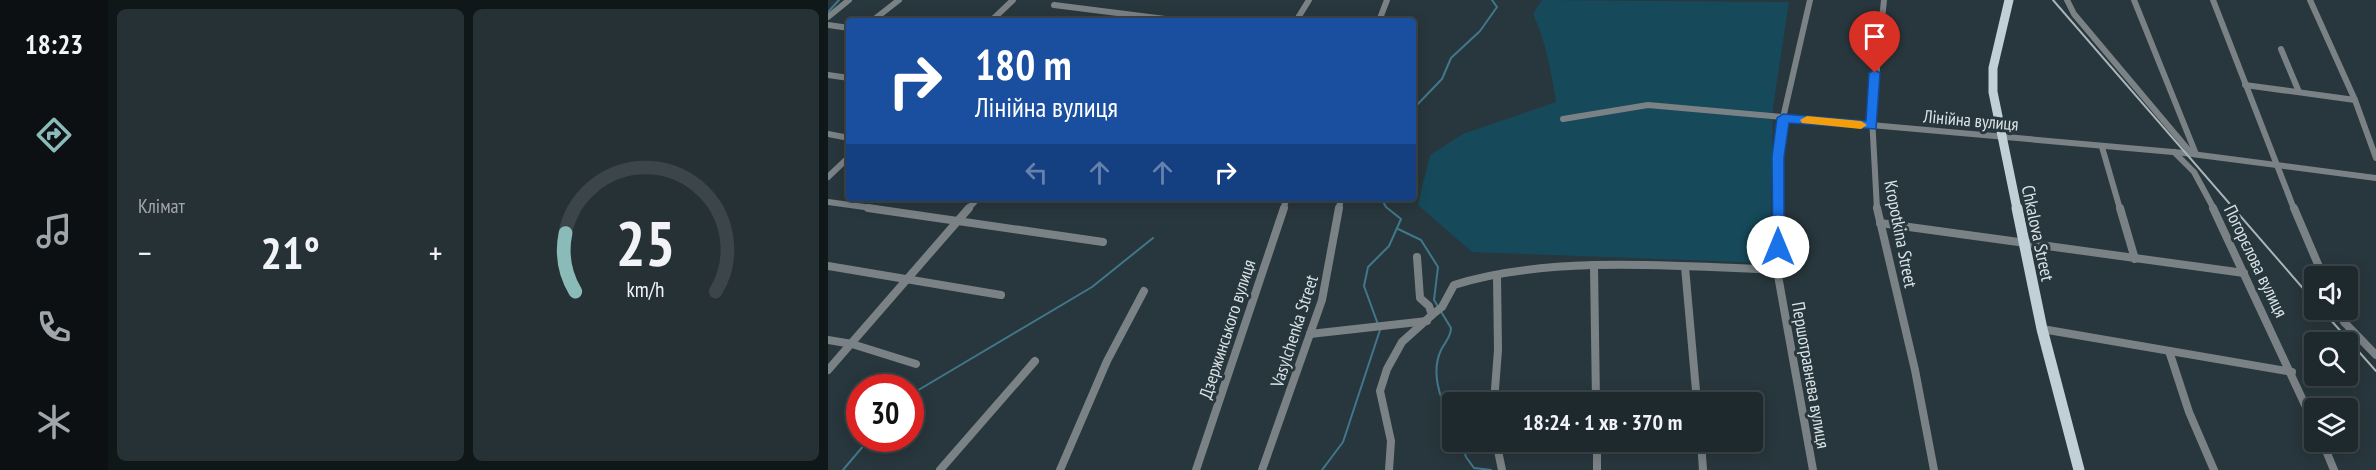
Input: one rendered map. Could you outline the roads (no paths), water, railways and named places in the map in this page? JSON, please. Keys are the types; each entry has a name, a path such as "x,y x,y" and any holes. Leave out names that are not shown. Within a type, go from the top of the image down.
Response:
{"main road":[{"name":"Chkalova Street","path":"2009,0 1992,79 2022,241 2042,329 2079,470"}],"street":[{"path":"828,18 849,0"},
{"path":"876,18 899,0"},
{"path":"994,18 1013,0"},
{"path":"1298,18 1309,0"},
{"path":"1381,18 1387,0"},
{"name":"Першотравнева вулиця","path":"1810,0 1783,118 1778,157 1777,270 1813,470"},
{"name":"Kropotkina Street","path":"1884,0 1875,73 1872,126 1876,203 1915,370 1934,470"},
{"path":"2067,0 2074,14 2193,154"},
{"path":"2134,0 2193,154"},
{"path":"2213,0 2275,164 2319,266"},
{"path":"2310,0 2355,99 2376,158"},
{"path":"1054,5 1156,18"},
{"path":"1129,18 1132,15"},
{"path":"828,25 846,28"},
{"path":"2281,49 2299,92"},
{"path":"828,75 846,78"},
{"path":"2245,85 2355,99"},
{"name":"Лінійна вулиця","path":"1563,119 1648,105 2174,152 2376,178"},
{"path":"828,134 846,137"},
{"path":"2102,147 2135,259"},
{"name":"Погорєлова вулиця","path":"2174,152 2194,172 2204,189 2304,400"},
{"path":"828,177 846,160"},
{"path":"828,370 975,201"},
{"name":"Дзержинського вулиця","path":"1196,470 1286,201"},
{"name":"Vasylchenka Street","path":"1262,470 1310,334 1329,272 1341,201"},
{"path":"828,202 1103,242"},
{"path":"1880,223 2244,273"},
{"path":"1417,256 1420,298 1435,314"},
{"path":"828,266 1001,295"},
{"path":"1389,470 1391,441 1380,391 1387,369 1402,342 1435,314 1454,285 1474,278 1594,266 1777,270"},
{"path":"1594,266 1596,392"},
{"path":"1685,267 1696,392"},
{"path":"1495,392 1498,350 1497,276"},
{"path":"1060,470 1107,362 1144,291"},
{"path":"1310,334 1435,314"},
{"path":"2343,320 2376,355"},
{"path":"2042,329 2292,372"},
{"path":"828,340 852,344 916,364"},
{"path":"2169,351 2189,412 2214,470"},
{"path":"940,470 1035,361"},
{"path":"1498,452 1502,470"},
{"path":"1597,452 1597,470"},
{"path":"1702,452 1703,470"},
{"path":"2327,452 2334,470"}],"waterway":[{"path":"828,12 839,0"},
{"path":"1416,106 1442,79 1451,58 1480,31 1497,7 1492,0"},
{"path":"1322,470 1343,442 1380,330 1364,286 1368,267 1389,246 1401,219 1386,207 1383,201"},
{"path":"1398,229 1421,240 1438,267 1434,300 1451,328 1438,358 1437,375 1442,397"},
{"path":"924,387 1092,287 1153,238"},
{"path":"843,470 858,452"},
{"path":"1464,452 1474,468 1491,470"}],"railway":[{"path":"2053,0 2304,289"},
{"path":"2331,320 2376,371"}]}
